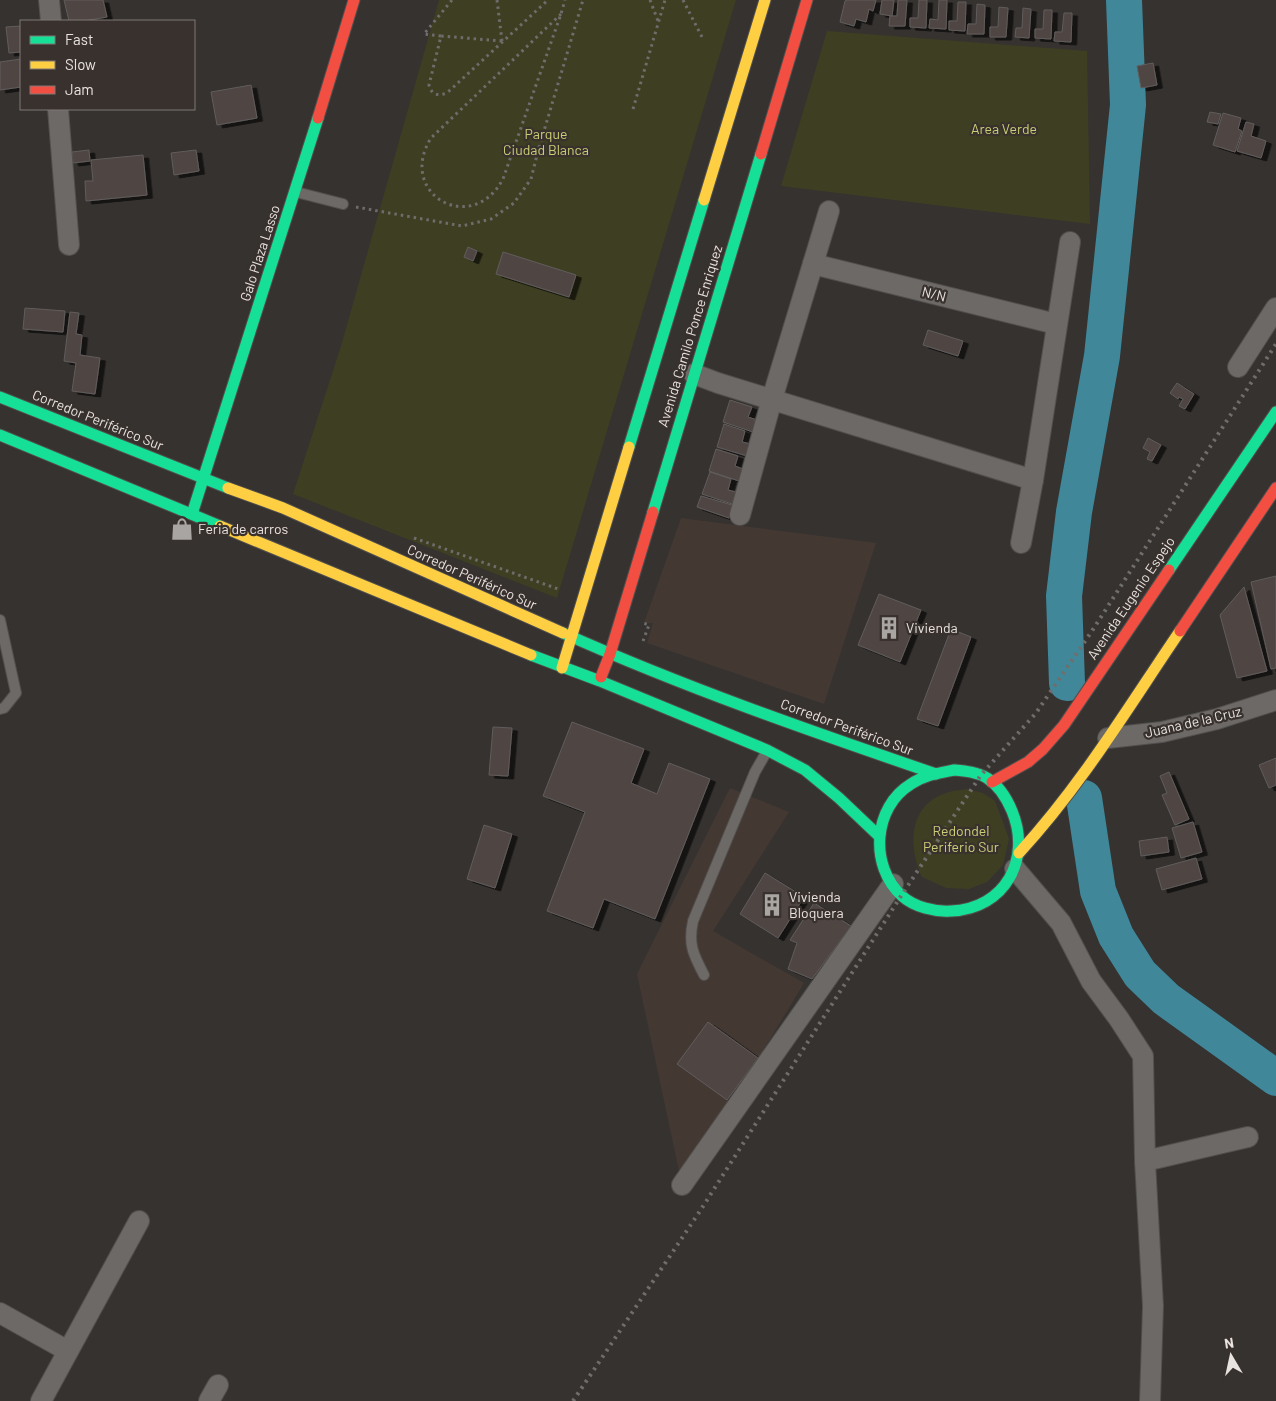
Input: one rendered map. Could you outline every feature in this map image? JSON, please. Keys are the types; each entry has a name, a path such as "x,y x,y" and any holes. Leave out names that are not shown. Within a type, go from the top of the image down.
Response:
{"main road":[{"name":"Galo Plaza Lasso","path":"192,514 354,0"},
{"name":"Avenida Camilo Ponce Enriquez","path":"562,668 631,457 765,0"},
{"name":"Avenida Camilo Ponce Enriquez","path":"600,681 610,654 662,467 694,374 807,0"},
{"name":"Corredor Periférico Sur","path":"0,397 204,479 283,508 610,654 816,733 936,774"},
{"name":"Avenida Eugenio Espejo","path":"992,782 1028,762 1043,749 1064,725 1276,412"},
{"path":"3,436 562,668 600,681 767,750 805,770 839,798 879,836"},
{"path":"1017,861 1019,836 1016,819 1002,792 992,782 980,775 954,770 920,779 907,786 896,796 885,815 879,836 879,851 883,865 893,884 901,896 921,907 936,912 968,910 983,904 996,895 1007,883 1017,861 1108,738 1276,488"}],"street":[{"path":"49,0 51,20"},
{"path":"58,110 70,244"},
{"path":"740,515 772,399 829,211"},
{"path":"1021,543 1070,242"},
{"name":"N/N","path":"812,264 1056,324"},
{"path":"1238,366 1276,308"},
{"path":"694,374 1032,480"},
{"name":"Juana de la Cruz","path":"1108,738 1162,732 1218,719 1276,700"},
{"path":"1017,861 1062,923 1091,981 1143,1056 1144,1161 1153,1306 1150,1401"},
{"path":"682,1185 893,884"},
{"path":"1144,1161 1248,1137"},
{"path":"41,1401 139,1221"},
{"path":"0,1313 68,1351"}],"lane":[{"path":"295,192 343,204"},
{"path":"0,449 3,436"},
{"path":"0,620 16,693 4,708 0,709"},
{"path":"704,975 692,952 690,936 693,921 755,772 767,750"}],"path":[{"path":"452,0 424,34 502,41"},
{"path":"497,0 502,41"},
{"path":"442,36 429,85 431,92 438,95 448,92 548,0"},
{"path":"561,14 431,138 424,148 421,172 425,184 432,194 442,201 453,206 466,207 488,199 497,190 503,179 561,14 565,0"},
{"path":"343,204 462,226 490,219 514,203 531,179 583,0"},
{"path":"650,0 658,22"},
{"path":"633,109 665,0"},
{"path":"683,0 703,38"}],"shaded area":[{"path":"681,518 876,543 824,704 647,643 653,623 644,623"},
{"path":"730,788 789,812 713,931 804,983 682,1185 637,974"}],"green space":[{"name":"Parque Ciudad Blanca","path":"439,0 736,0 557,598 293,494 341,346"},
{"name":"Area Verde","path":"827,31 1087,51 1090,224 781,186"},
{"name":"Redondel Periferio Sur","path":"968,789 983,793 995,801 1009,839 1003,865 987,882 969,889 946,888 922,877 917,865 915,852 915,827 919,816 935,798 951,791"}],"building":[{"path":"64,0 103,0 107,17 90,20 69,20"},
{"path":"876,0 873,11 869,9 866,22 856,19 854,26 840,22 845,1"},
{"path":"882,0 894,0 892,16 880,14"},
{"path":"898,0 907,0 905,26 889,26 890,16 897,16"},
{"path":"919,0 927,0 926,28 910,27 910,18 918,18"},
{"path":"939,0 947,0 946,29 929,28 930,19 938,20"},
{"path":"958,2 966,2 965,31 949,30 949,21 957,21"},
{"path":"977,4 985,5 984,34 967,34 968,24 976,24"},
{"path":"999,7 1008,8 1006,37 990,37 990,27 998,27"},
{"path":"1023,8 1031,9 1029,38 1015,37 1016,28 1022,28"},
{"path":"1044,10 1052,10 1051,39 1035,38 1035,29 1043,29"},
{"path":"1064,13 1072,13 1071,42 1054,41 1055,32 1062,32"},
{"path":"20,26 20,52 9,53 6,27"},
{"path":"20,59 20,87 0,90 0,62"},
{"path":"1153,63 1157,85 1141,88 1137,66"},
{"path":"251,85 257,118 217,125 211,92"},
{"path":"1210,112 1221,114 1218,124 1207,122"},
{"path":"1223,113 1241,118 1238,129 1242,131 1235,152 1213,145"},
{"path":"1246,122 1254,124 1251,136 1266,141 1261,158 1237,151"},
{"path":"89,150 90,161 73,163 72,152"},
{"path":"196,150 199,171 174,175 171,153"},
{"path":"143,155 147,195 86,201 85,181 93,181 91,160"},
{"path":"468,247 477,251 473,261 464,257"},
{"path":"503,252 576,275 569,297 496,274"},
{"path":"25,308 65,311 63,332 23,329"},
{"path":"70,312 79,313 76,334 82,335 80,355 100,358 95,394 72,391 76,363 64,361"},
{"path":"928,330 963,341 958,356 923,345"},
{"path":"1177,383 1194,394 1185,409 1179,406 1183,399 1179,397 1178,399 1170,393"},
{"path":"730,400 752,407 748,417 757,420 753,432 723,422"},
{"path":"724,424 745,431 742,442 751,444 747,456 717,447"},
{"path":"1148,438 1161,445 1152,461 1147,459 1150,452 1143,448"},
{"path":"716,449 738,456 735,466 743,469 739,481 709,471"},
{"path":"710,472 731,479 728,490 736,492 732,504 702,494"},
{"path":"701,496 732,505 729,518 697,507"},
{"path":"1276,576 1276,668 1271,669 1251,582"},
{"path":"1244,587 1267,671 1237,678 1220,615"},
{"name":"Vivienda","path":"879,594 921,610 900,662 858,645"},
{"name":"Vivienda","path":"951,629 971,637 938,726 917,719"},
{"path":"572,722 644,749 631,783 657,794 669,763 710,779 655,919 604,899 593,928 547,911 585,812 543,796"},
{"path":"493,727 512,728 508,776 489,775"},
{"path":"1276,758 1276,785 1269,788 1259,765"},
{"path":"1169,772 1189,819 1175,825 1162,795 1167,793 1160,776"},
{"path":"1193,822 1202,852 1181,858 1172,828"},
{"path":"484,825 512,834 495,888 467,879"},
{"path":"1167,837 1169,852 1141,856 1139,841"},
{"path":"1196,858 1202,879 1162,890 1156,869"},
{"name":"Vivienda Bloquera","path":"765,873 804,897 778,938 740,914"},
{"path":"814,903 851,926 812,979 788,969 797,943 790,940"},
{"path":"708,1022 758,1058 727,1100 677,1064"}],"waterway":[{"path":"1067,683 1064,596 1074,512 1102,356 1128,105 1124,0"},
{"path":"1084,798 1098,891 1116,936 1140,974 1166,999 1276,1078"}],"railway":[{"path":"573,1401 700,1211 901,896 981,775 1036,713 1092,631 1276,344"}],"traffic: fast":[{"path":"192,514 318,118"},
{"path":"653,512 761,154"},
{"path":"629,447 704,200"},
{"path":"0,397 228,488"},
{"path":"1169,570 1276,412"},
{"path":"0,435 220,526"},
{"path":"563,633 701,690 936,774"},
{"path":"531,655 600,681 767,750 805,770 839,798 879,836"},
{"path":"954,770 983,776 998,788 1012,811 1019,847 1016,863 1009,878 999,891 986,901 970,908 938,911 912,903 902,896 891,884 884,869 880,853 880,837 889,807 898,794 921,778 954,770"}],"traffic: slow":[{"path":"704,200 765,0"},
{"path":"562,668 629,447"},
{"path":"228,488 283,508 563,633"},
{"path":"220,526 531,655"},
{"path":"1019,853 1084,773 1180,631"}],"traffic: jam":[{"path":"318,118 354,0"},
{"path":"761,154 807,0"},
{"path":"1180,631 1276,488"},
{"path":"601,677 610,654 653,512"},
{"path":"992,782 1028,762 1043,749 1064,725 1169,570"}],"place":[{"name":"Feria de carros","path":"182,529"},
{"name":"Vivienda","path":"889,628"},
{"name":"Vivienda Bloquera","path":"772,905"}]}
